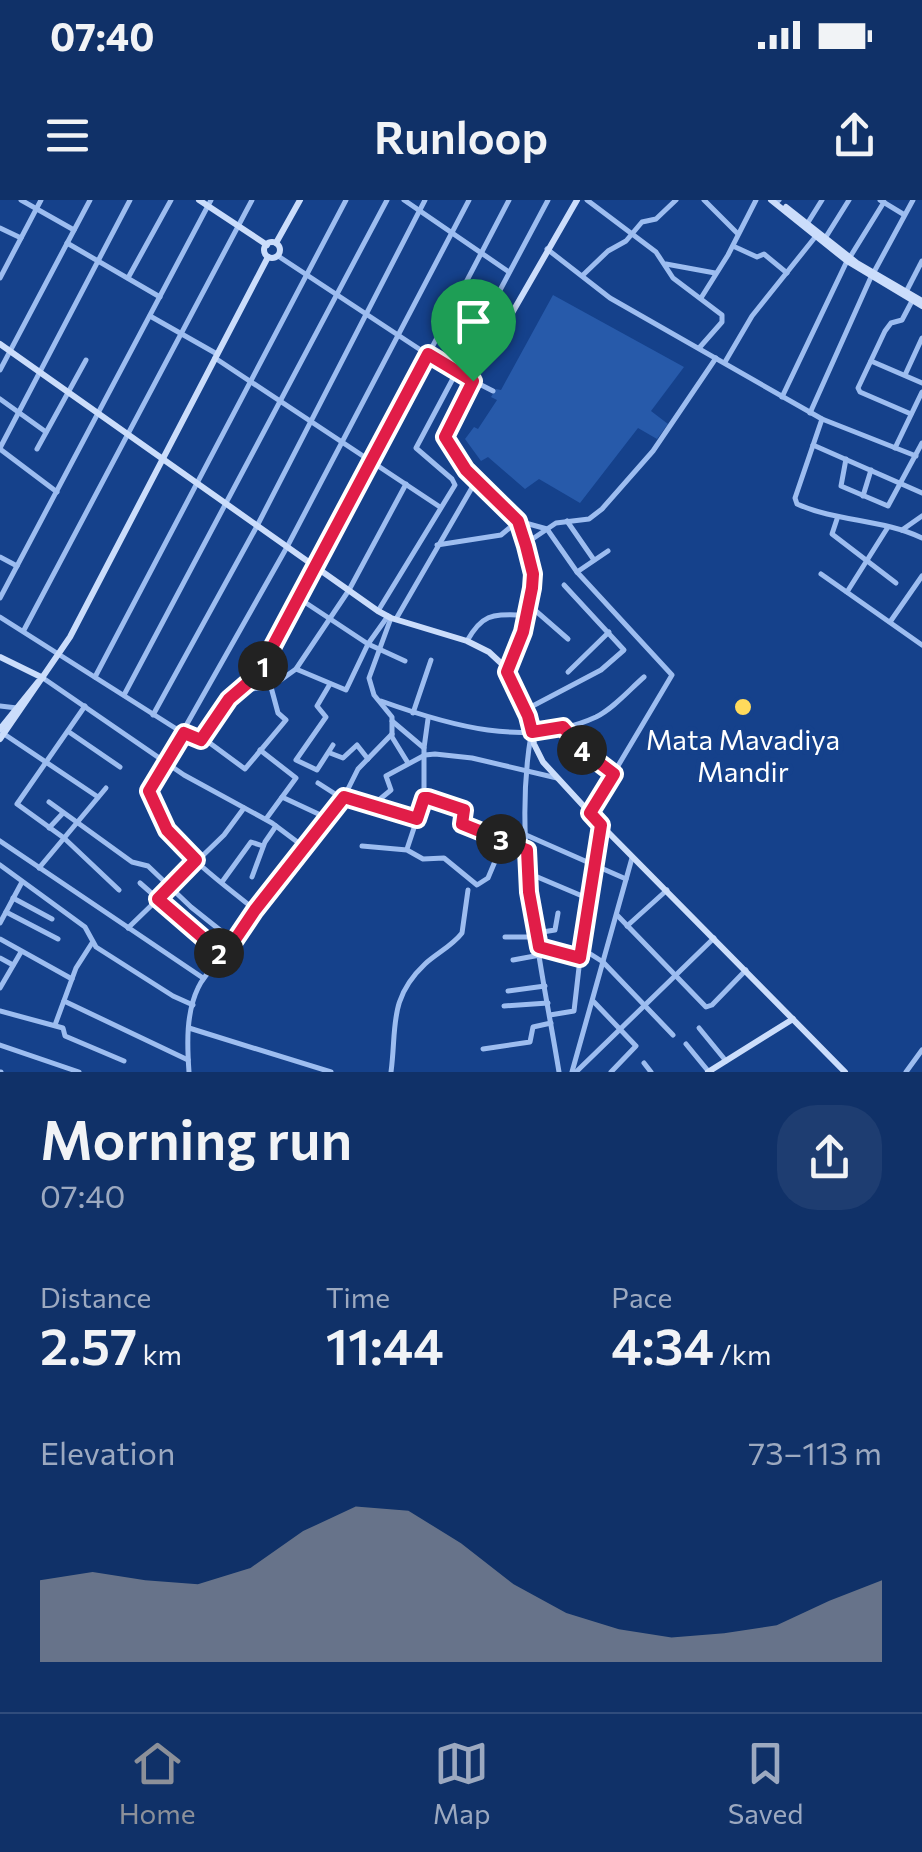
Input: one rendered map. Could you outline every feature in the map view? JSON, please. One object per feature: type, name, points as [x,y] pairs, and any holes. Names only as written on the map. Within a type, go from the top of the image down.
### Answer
[{"type":"street","points":[[22,200],[74,230]]},
{"type":"street","points":[[0,278],[41,200]]},
{"type":"street","points":[[0,370],[90,200]]},
{"type":"street","points":[[57,492],[0,448],[130,200]]},
{"type":"street","points":[[128,278],[170,200]]},
{"type":"street","points":[[199,200],[210,203],[266,245],[276,244]]},
{"type":"street","points":[[23,632],[252,200]]},
{"type":"street","points":[[276,244],[300,200]]},
{"type":"street","points":[[95,677],[346,200]]},
{"type":"street","points":[[124,696],[386,200]]},
{"type":"street","points":[[404,200],[510,273]]},
{"type":"street","points":[[154,714],[257,526],[425,200]]},
{"type":"street","points":[[255,910],[167,830],[149,796],[287,546],[469,200]]},
{"type":"street","points":[[0,617],[184,733],[203,738],[219,711],[258,674],[509,200]]},
{"type":"street","points":[[378,611],[454,482],[416,448],[548,200]]},
{"type":"street","points":[[507,672],[527,615],[533,574],[518,521],[476,479],[445,437],[576,200]]},
{"type":"street","points":[[587,200],[632,234],[666,264],[674,278],[724,318],[700,347]]},
{"type":"street","points":[[583,276],[642,222],[656,220],[676,200]]},
{"type":"street","points":[[704,200],[738,234]]},
{"type":"street","points":[[701,298],[756,200]]},
{"type":"street","points":[[776,200],[848,259],[912,302],[922,304]]},
{"type":"street","points":[[776,200],[824,240]]},
{"type":"street","points":[[807,224],[822,200]]},
{"type":"street","points":[[824,240],[849,200]]},
{"type":"street","points":[[810,413],[872,275],[913,200]]},
{"type":"street","points":[[782,397],[848,259],[882,201],[904,215]]},
{"type":"street","points":[[0,598],[210,203]]},
{"type":"street","points":[[0,228],[21,238]]},
{"type":"street","points":[[725,362],[752,316],[816,236]]},
{"type":"street","points":[[68,242],[160,297]]},
{"type":"street","points":[[276,244],[280,249],[278,256]]},
{"type":"street","points":[[266,245],[268,257]]},
{"type":"street","points":[[733,246],[757,258],[765,254],[786,273]]},
{"type":"street","points":[[547,250],[610,298],[810,413],[916,456]]},
{"type":"street","points":[[268,257],[278,256],[458,373],[493,391]]},
{"type":"street","points":[[98,797],[1,733],[60,653],[268,257]]},
{"type":"street","points":[[906,292],[922,261]]},
{"type":"street","points":[[666,264],[715,274]]},
{"type":"street","points":[[872,275],[922,304]]},
{"type":"street","points":[[911,414],[858,391],[886,328],[902,320],[912,302]]},
{"type":"street","points":[[150,316],[440,507]]},
{"type":"street","points":[[905,375],[922,338]]},
{"type":"street","points":[[0,344],[378,611],[489,652],[507,672],[543,762],[845,1072]]},
{"type":"street","points":[[525,544],[556,523],[594,516],[638,470],[716,357]]},
{"type":"street","points":[[37,450],[86,360]]},
{"type":"street","points":[[871,361],[922,383]]},
{"type":"street","points":[[895,448],[922,392]]},
{"type":"street","points":[[1,399],[46,432]]},
{"type":"street","points":[[822,419],[795,502],[837,519],[902,530],[922,538]]},
{"type":"street","points":[[846,460],[839,484],[888,506],[922,443]]},
{"type":"street","points":[[813,445],[922,493]]},
{"type":"street","points":[[864,496],[871,470]]},
{"type":"street","points":[[296,669],[348,689],[368,644],[391,618],[476,479]]},
{"type":"street","points":[[239,690],[271,687],[296,669],[349,590],[406,484]]},
{"type":"street","points":[[902,530],[922,516]]},
{"type":"street","points":[[837,519],[832,534],[896,584]]},
{"type":"street","points":[[518,521],[547,529],[578,572],[672,675],[590,813]]},
{"type":"street","points":[[437,545],[500,535],[518,521]]},
{"type":"street","points":[[568,522],[594,560]]},
{"type":"street","points":[[847,592],[888,528]]},
{"type":"street","points":[[578,572],[608,551]]},
{"type":"street","points":[[0,557],[17,566]]},
{"type":"street","points":[[822,574],[920,641]]},
{"type":"street","points":[[890,622],[922,576]]},
{"type":"street","points":[[525,710],[601,670],[624,648],[564,585]]},
{"type":"street","points":[[300,599],[368,644],[405,662]]},
{"type":"street","points":[[529,605],[568,639]]},
{"type":"street","points":[[467,641],[486,617],[527,615]]},
{"type":"street","points":[[391,618],[369,678],[374,695],[392,721],[424,751],[558,778]]},
{"type":"street","points":[[568,672],[609,632]]},
{"type":"street","points":[[0,657],[43,678],[184,775],[276,825],[304,847]]},
{"type":"street","points":[[413,713],[431,660]]},
{"type":"street","points":[[381,702],[465,728],[532,732],[563,727],[608,709],[644,677]]},
{"type":"street","points":[[330,684],[317,706],[326,716],[296,760],[318,770],[333,745]]},
{"type":"street","points":[[203,738],[244,769],[286,720],[278,713],[271,687]]},
{"type":"street","points":[[0,706],[18,709]]},
{"type":"street","points":[[86,706],[17,802],[64,838],[119,890]]},
{"type":"street","points":[[407,850],[424,798],[428,719]]},
{"type":"street","points":[[392,721],[392,734],[408,762]]},
{"type":"street","points":[[563,727],[585,752],[614,774]]},
{"type":"street","points":[[68,731],[120,767]]},
{"type":"street","points":[[532,732],[526,774],[528,873],[559,1072]]},
{"type":"street","points":[[188,1072],[188,1028],[204,978],[343,798],[368,758],[392,734]]},
{"type":"street","points":[[329,752],[342,758],[357,745],[368,758]]},
{"type":"street","points":[[260,750],[295,776],[266,820]]},
{"type":"street","points":[[374,804],[390,790],[386,776],[424,751]]},
{"type":"street","points":[[318,783],[343,798],[417,819]]},
{"type":"street","points":[[39,868],[106,788]]},
{"type":"street","points":[[282,797],[327,818]]},
{"type":"street","points":[[424,798],[464,810],[462,824],[527,850]]},
{"type":"street","points":[[49,802],[132,862],[148,866],[234,942]]},
{"type":"street","points":[[128,928],[227,830],[244,808]]},
{"type":"street","points":[[49,828],[63,812]]},
{"type":"street","points":[[252,877],[263,846],[276,825]]},
{"type":"street","points":[[484,1049],[530,1042],[533,1026],[574,1011],[601,825]]},
{"type":"street","points":[[526,835],[626,879]]},
{"type":"street","points":[[362,846],[407,850],[424,859],[449,860],[477,885],[488,878],[504,840]]},
{"type":"street","points":[[0,841],[204,978]]},
{"type":"street","points":[[222,882],[251,842],[263,846]]},
{"type":"street","points":[[574,1072],[633,856]]},
{"type":"street","points":[[0,865],[86,927],[92,942],[193,1005]]},
{"type":"street","points":[[528,873],[588,898]]},
{"type":"street","points":[[0,923],[22,881]]},
{"type":"street","points":[[140,883],[224,956]]},
{"type":"street","points":[[390,1072],[398,1001],[424,965],[462,934],[468,890]]},
{"type":"street","points":[[627,926],[667,890]]},
{"type":"street","points":[[13,898],[52,920]]},
{"type":"street","points":[[6,912],[58,939]]},
{"type":"street","points":[[504,937],[555,930],[558,913]]},
{"type":"street","points":[[616,915],[709,1008],[746,970]]},
{"type":"street","points":[[574,1072],[714,937]]},
{"type":"street","points":[[0,939],[72,979]]},
{"type":"street","points":[[55,1025],[72,979],[92,942]]},
{"type":"street","points":[[581,948],[603,962],[673,1035]]},
{"type":"street","points":[[0,988],[22,951]]},
{"type":"street","points":[[513,960],[540,951],[580,958]]},
{"type":"street","points":[[0,958],[14,965]]},
{"type":"street","points":[[508,991],[546,986]]},
{"type":"street","points":[[64,1001],[188,1060]]},
{"type":"street","points":[[592,1001],[634,1043],[635,1048],[611,1072]]},
{"type":"street","points":[[504,1006],[548,1003]]},
{"type":"street","points":[[0,1012],[65,1028],[66,1036],[124,1061]]},
{"type":"street","points":[[686,1044],[708,1072],[793,1019]]},
{"type":"street","points":[[188,1028],[331,1072]]},
{"type":"street","points":[[699,1028],[726,1061]]},
{"type":"street","points":[[0,1044],[79,1072]]},
{"type":"street","points":[[906,1072],[922,1050]]},
{"type":"street","points":[[644,1063],[651,1072]]},
{"type":"shaded area","points":[[553,295],[684,367],[651,411],[668,424],[657,439],[638,428],[580,503],[539,479],[525,489],[488,457],[481,461],[465,439],[474,427],[478,429],[497,400],[491,397],[496,389],[501,390]]},
{"type":"place","name":"Mata Mavadiya Mandir","points":[[743,707]]},
{"type":"route","points":[[428,354],[473,381],[445,437],[466,470],[518,521],[533,574],[523,632],[507,672],[532,732],[563,727],[585,752],[614,774],[590,813],[601,825],[580,958],[539,947],[529,892],[527,850],[476,832],[462,824],[464,810],[428,798],[424,798],[417,819],[344,797],[224,956],[158,899],[196,860],[167,830],[149,791],[184,733],[201,740],[229,699],[258,674],[428,354]]}]
